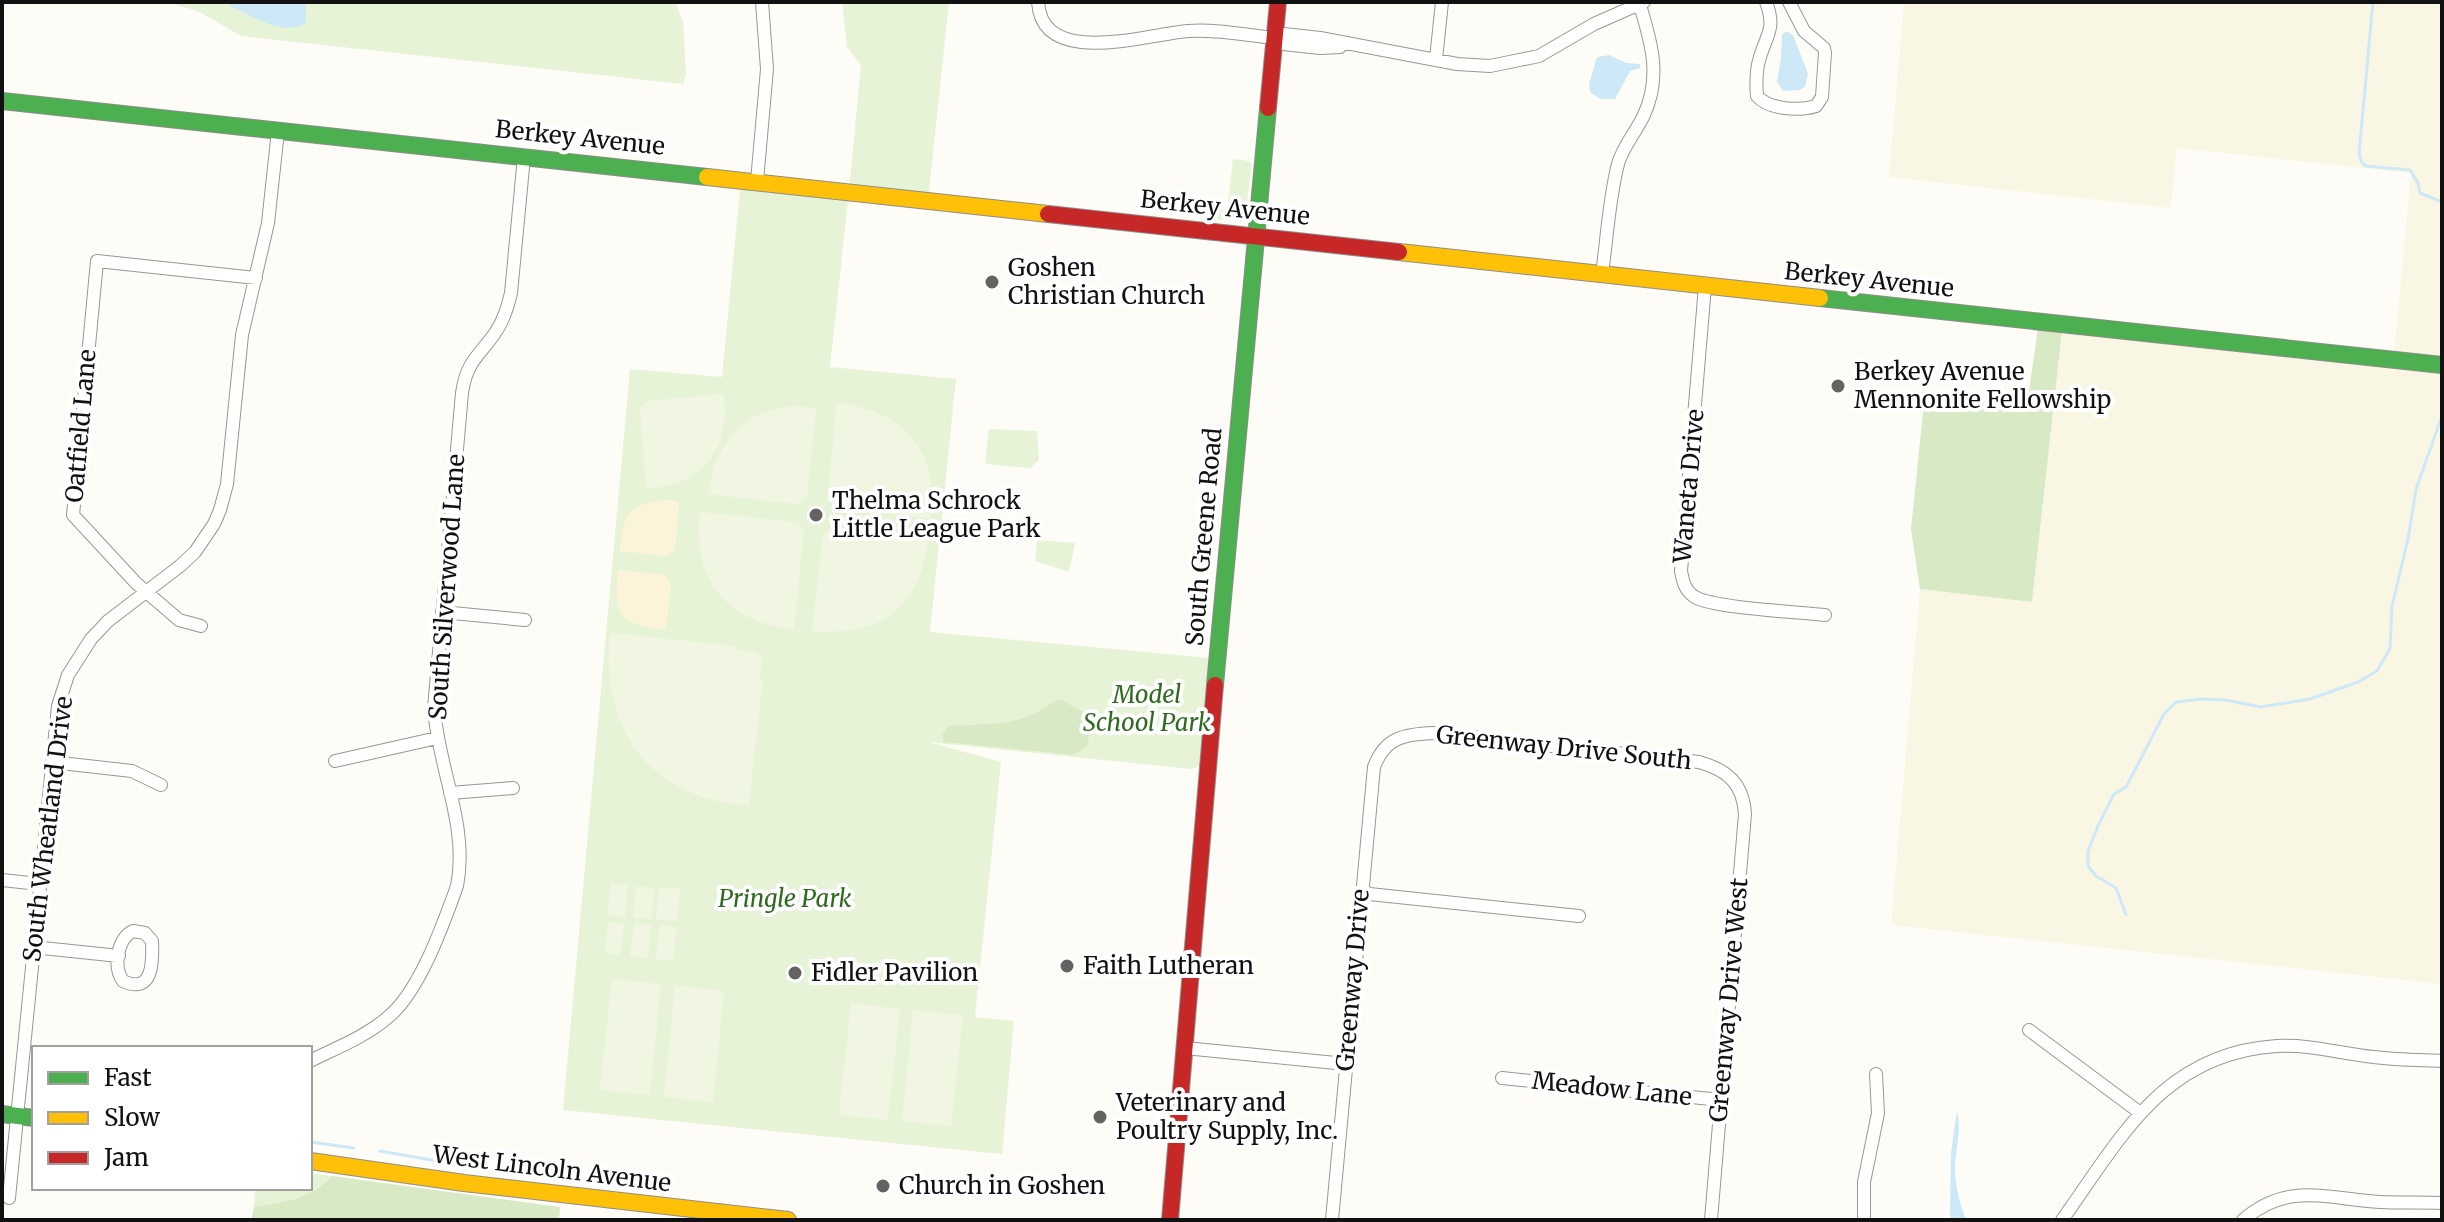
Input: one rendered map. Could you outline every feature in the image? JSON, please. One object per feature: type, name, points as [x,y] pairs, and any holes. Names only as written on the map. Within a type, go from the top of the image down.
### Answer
[{"type":"street","points":[[757,181],[767,69],[762,2]]},
{"type":"street","points":[[1038,2],[1045,27],[1070,40],[1121,43],[1201,31],[1274,38],[1320,38],[1473,66],[1520,62],[1548,52],[1597,22],[1641,2],[1652,45],[1652,91],[1642,119],[1619,162],[1602,274]]},
{"type":"street","name":"South Greene Road","points":[[1170,1220],[1278,2]]},
{"type":"street","points":[[1436,59],[1442,2]]},
{"type":"street","points":[[1766,2],[1771,14],[1771,28],[1760,58],[1757,96],[1772,105],[1805,109],[1816,106],[1822,97],[1825,53],[1824,48],[1804,31],[1789,2]]},
{"type":"street","name":"Berkey Avenue","points":[[2,101],[2442,365]]},
{"type":"street","name":"South Wheatland Drive","points":[[9,1198],[58,706],[68,675],[98,630],[195,552],[220,510],[227,484],[242,335],[268,223],[278,131]]},
{"type":"street","name":"South Silverwood Lane","points":[[312,1060],[384,1021],[404,1002],[416,985],[452,901],[460,869],[460,844],[437,738],[434,693],[464,382],[472,360],[495,334],[507,309],[524,157]]},
{"type":"street","name":"Oatfield Lane","points":[[201,626],[179,620],[146,592],[73,515],[97,261],[256,278]]},
{"type":"street","name":"Waneta Drive","points":[[1705,286],[1681,571],[1683,582],[1687,591],[1707,602],[1825,615]]},
{"type":"street","points":[[442,612],[525,620]]},
{"type":"street","name":"Greenway Drive South","points":[[1388,744],[1407,735],[1434,733],[1683,760],[1716,767],[1736,782]]},
{"type":"street","points":[[335,761],[437,738]]},
{"type":"street","name":"Greenway Drive","points":[[1332,1220],[1374,767],[1378,755],[1388,744]]},
{"type":"street","points":[[52,762],[132,771],[161,785]]},
{"type":"street","name":"Greenway Drive West","points":[[1711,1220],[1745,814],[1744,801],[1736,782]]},
{"type":"street","points":[[450,793],[513,788]]},
{"type":"street","points":[[2,880],[39,884]]},
{"type":"street","points":[[1360,893],[1579,916]]},
{"type":"street","points":[[33,947],[119,956]]},
{"type":"street","points":[[2029,1030],[2139,1112]]},
{"type":"street","points":[[2062,1220],[2139,1112],[2185,1074],[2226,1055],[2277,1046],[2315,1048],[2375,1058],[2442,1061]]},
{"type":"street","points":[[1185,1048],[1346,1064]]},
{"type":"street","points":[[1864,1220],[1864,1182],[1878,1113],[1876,1074]]},
{"type":"street","name":"Meadow Lane","points":[[1502,1078],[1721,1100]]},
{"type":"street","name":"West Lincoln Avenue","points":[[312,1161],[480,1185],[788,1220]]},
{"type":"street","points":[[2243,1220],[2263,1206],[2301,1195],[2318,1194],[2378,1202],[2442,1203]]},
{"type":"shaded area","points":[[1904,2],[2442,2],[2442,363],[2394,355],[2411,173],[2177,148],[2171,208],[1889,177]]},
{"type":"shaded area","points":[[2062,331],[2442,365],[2442,984],[1891,925],[1920,589],[2032,602]]},
{"type":"green space","points":[[166,2],[675,2],[683,21],[686,75],[683,84],[241,36],[198,11]]},
{"type":"green space","name":"Pringle Park","points":[[842,2],[949,2],[928,200],[849,191],[830,367],[956,379],[930,632],[1210,658],[1200,766],[1192,769],[928,742],[1001,762],[975,1017],[1014,1021],[1002,1154],[563,1110],[630,369],[722,377],[741,179],[849,190],[861,65],[847,47]]},
{"type":"green space","points":[[1233,159],[1252,164],[1246,211],[1242,218],[1232,221],[1167,214],[1169,204],[1227,210]]},
{"type":"green space","points":[[2038,329],[2062,331],[2032,602],[1920,589],[1911,529],[1924,403],[2001,410],[2029,390]]},
{"type":"green space","points":[[724,394],[723,432],[709,461],[683,480],[646,489],[640,409],[647,401]]},
{"type":"green space","points":[[837,402],[881,415],[912,438],[929,472],[932,494],[930,518],[835,508],[827,500]]},
{"type":"green space","points":[[799,406],[816,409],[807,497],[798,504],[708,494],[718,458],[736,431],[763,413]]},
{"type":"green space","points":[[989,429],[1037,431],[1039,460],[1030,468],[985,464]]},
{"type":"green space","points":[[700,512],[797,522],[804,531],[794,630],[750,617],[718,594],[702,559]]},
{"type":"green space","points":[[831,527],[929,538],[916,583],[906,600],[893,613],[859,628],[812,631],[823,534]]},
{"type":"green space","points":[[1037,540],[1075,543],[1069,572],[1035,561]]},
{"type":"green space","points":[[610,633],[736,646],[736,650],[757,652],[762,658],[760,678],[763,679],[749,805],[717,801],[680,787],[658,773],[640,755],[626,735],[617,712],[611,687]]},
{"type":"green space","points":[[1056,700],[1088,714],[1098,725],[1095,734],[1089,736],[1087,746],[1075,755],[944,742],[942,736],[951,726],[1019,719]]},
{"type":"green space","points":[[611,884],[628,885],[625,917],[608,915]]},
{"type":"green space","points":[[636,886],[654,888],[651,919],[633,917]]},
{"type":"green space","points":[[659,887],[680,889],[677,921],[656,919]]},
{"type":"green space","points":[[608,922],[624,924],[620,955],[605,953]]},
{"type":"green space","points":[[634,923],[651,925],[648,958],[630,956]]},
{"type":"green space","points":[[660,925],[677,927],[673,960],[656,959]]},
{"type":"green space","points":[[612,979],[661,984],[650,1095],[600,1090]]},
{"type":"green space","points":[[675,986],[724,991],[713,1102],[664,1097]]},
{"type":"green space","points":[[851,1003],[900,1009],[888,1120],[839,1115]]},
{"type":"green space","points":[[913,1010],[963,1015],[951,1126],[902,1121]]},
{"type":"green space","points":[[312,1173],[332,1176],[305,1195],[254,1207],[255,1190],[312,1190]]},
{"type":"green space","points":[[332,1176],[560,1207],[559,1220],[251,1220],[254,1207],[305,1195]]},
{"type":"sand","points":[[679,502],[675,550],[667,556],[620,551],[623,527],[631,512],[646,503]]},
{"type":"sand","points":[[618,570],[665,575],[671,583],[666,630],[638,625],[623,615],[617,598]]},
{"type":"water","points":[[229,2],[304,2],[306,23],[288,28],[278,26],[230,6]]},
{"type":"water","points":[[1786,31],[1793,35],[1808,74],[1805,87],[1799,90],[1783,91],[1777,82],[1782,35]]},
{"type":"water","points":[[1609,55],[1626,63],[1640,64],[1640,68],[1630,71],[1615,99],[1600,99],[1590,92],[1589,84],[1598,57]]},
{"type":"water","points":[[1957,1111],[1959,1126],[1955,1176],[1966,1220],[1951,1220],[1950,1213],[1951,1153]]},
{"type":"waterway","points":[[2373,2],[2359,153],[2362,163],[2410,170],[2420,193],[2442,202]]},
{"type":"waterway","points":[[2126,915],[2116,888],[2096,876],[2088,866],[2088,851],[2114,794],[2126,787],[2164,714],[2176,702],[2225,700],[2261,707],[2310,699],[2358,682],[2377,671],[2390,649],[2392,606],[2416,489],[2442,416]]},
{"type":"waterway","points":[[312,1142],[354,1148]]},
{"type":"waterway","points":[[380,1151],[449,1163]]},
{"type":"waterway","points":[[479,1168],[526,1175]]},
{"type":"traffic: fast","points":[[2,101],[707,177]]},
{"type":"traffic: fast","points":[[1215,685],[1268,108]]},
{"type":"traffic: fast","points":[[1820,298],[2442,365]]},
{"type":"traffic: fast","points":[[2,1114],[32,1118]]},
{"type":"traffic: slow","points":[[707,177],[1048,214]]},
{"type":"traffic: slow","points":[[1399,252],[1820,298]]},
{"type":"traffic: slow","points":[[312,1161],[464,1183],[788,1220]]},
{"type":"traffic: jam","points":[[1268,108],[1278,2]]},
{"type":"traffic: jam","points":[[1048,214],[1399,252]]},
{"type":"traffic: jam","points":[[1170,1220],[1215,685]]},
{"type":"place","name":"Goshen Christian Church","points":[[992,282]]},
{"type":"place","name":"Berkey Avenue Mennonite Fellowship","points":[[1838,386]]},
{"type":"place","name":"Thelma Schrock Little League Park","points":[[816,515]]},
{"type":"place","name":"Faith Lutheran","points":[[1067,966]]},
{"type":"place","name":"Fidler Pavilion","points":[[795,973]]},
{"type":"place","name":"Veterinary and Poultry Supply, Inc.","points":[[1100,1117]]},
{"type":"place","name":"Church in Goshen","points":[[883,1186]]},
{"type":"park label","name":"Model School Park","points":[[1147,709]]}]
